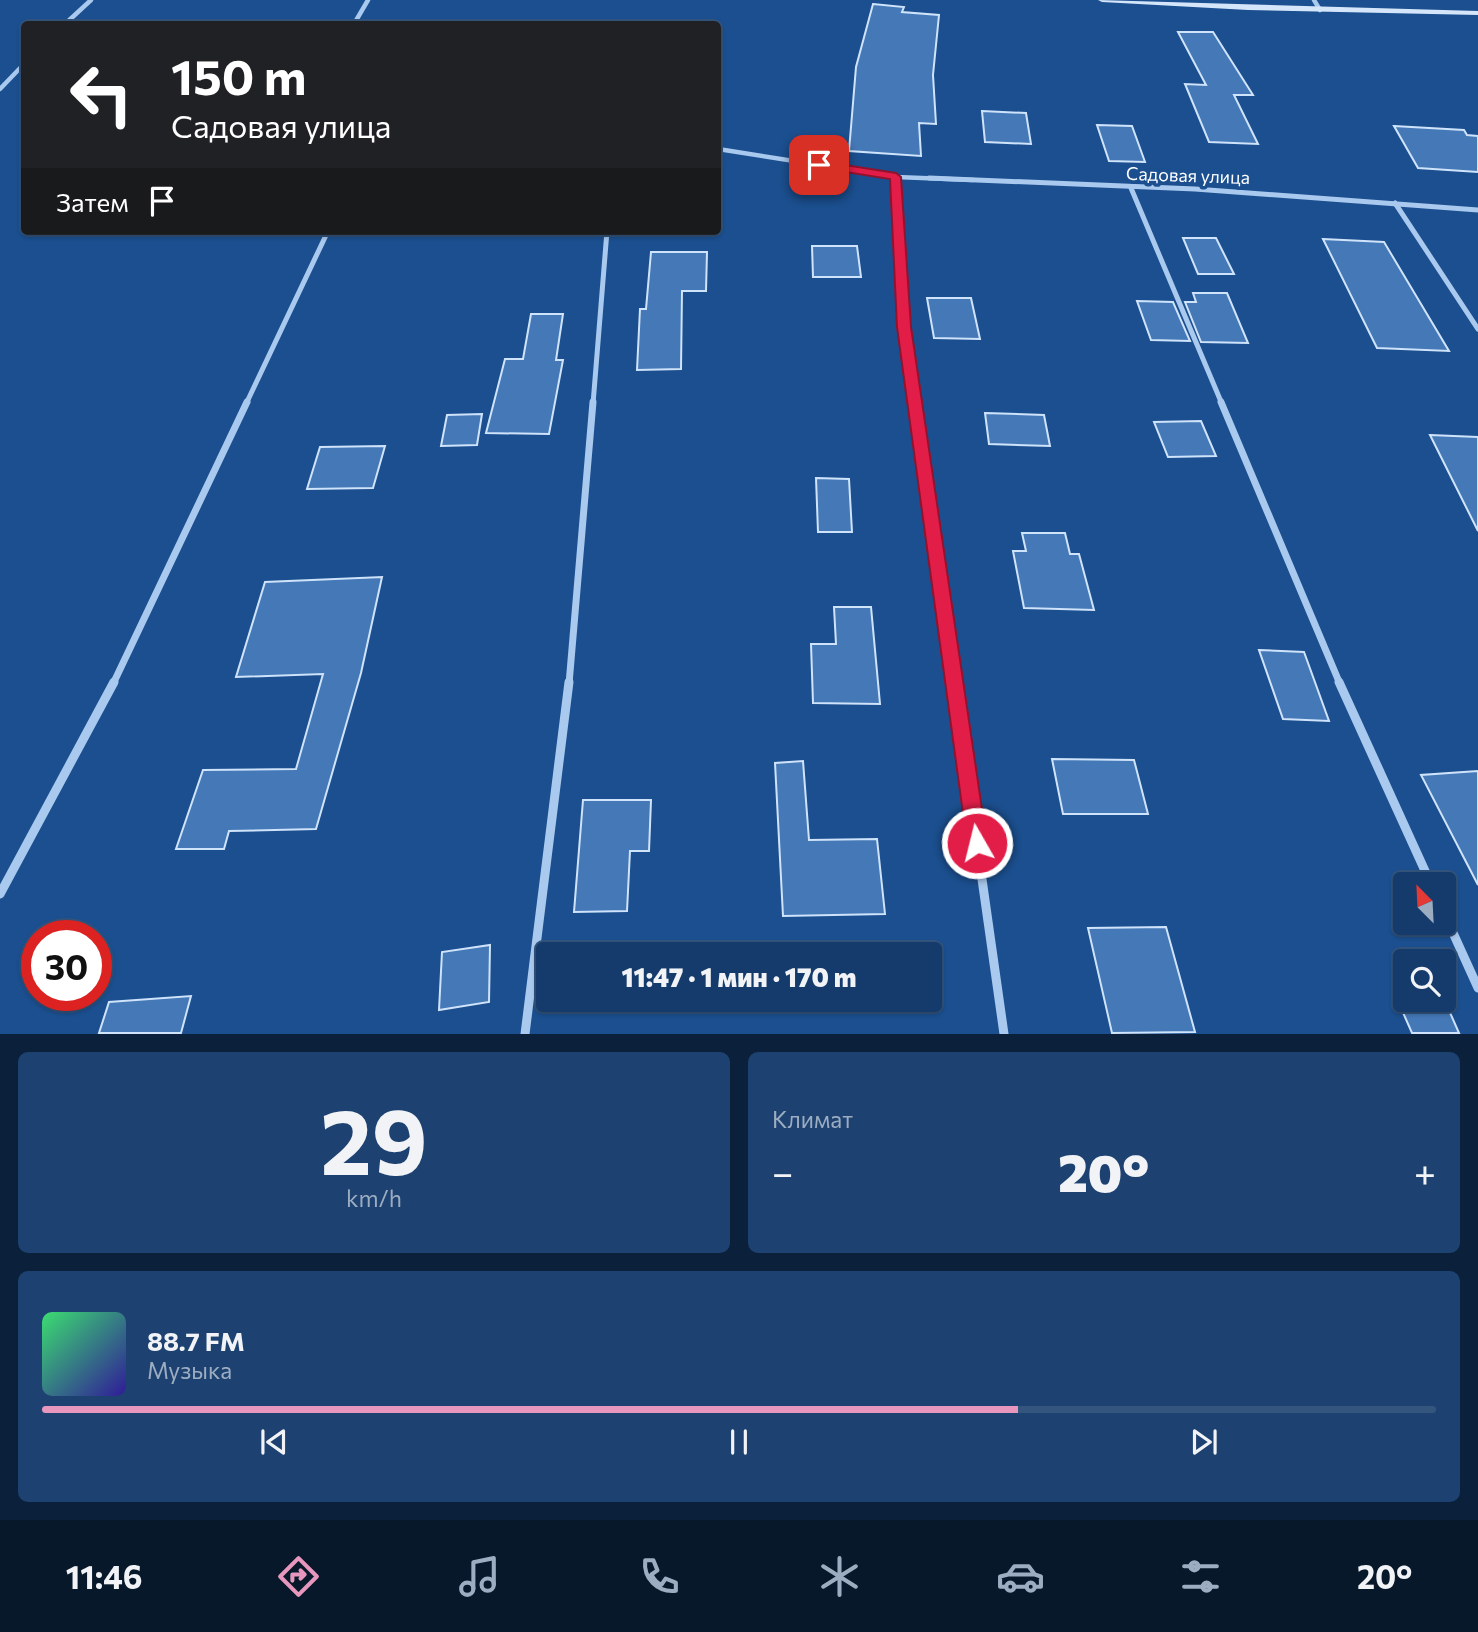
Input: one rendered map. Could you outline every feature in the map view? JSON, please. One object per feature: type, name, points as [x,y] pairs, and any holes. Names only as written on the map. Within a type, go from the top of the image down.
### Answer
[{"type":"main road","points":[[1102,0],[1321,10],[1478,13]]},
{"type":"street","points":[[68,21],[91,0]]},
{"type":"street","points":[[356,21],[368,0]]},
{"type":"street","points":[[1314,0],[1321,10]]},
{"type":"street","points":[[0,89],[21,67]]},
{"type":"street","name":"Садовая улица","points":[[721,149],[896,177],[1195,189],[1478,210]]},
{"type":"street","points":[[896,177],[904,327],[1004,1034]]},
{"type":"street","points":[[1132,188],[1335,673],[1426,872]]},
{"type":"street","points":[[1395,203],[1478,329]]},
{"type":"street","points":[[0,893],[109,693],[326,235]]},
{"type":"street","points":[[525,1034],[571,670],[607,235]]},
{"type":"street","points":[[1454,935],[1478,988]]},
{"type":"building","points":[[873,4],[904,7],[902,12],[939,15],[933,75],[936,124],[919,123],[921,156],[849,151],[856,67]]},
{"type":"building","points":[[1178,32],[1213,32],[1253,95],[1234,95],[1258,144],[1209,142],[1185,84],[1206,85]]},
{"type":"building","points":[[982,111],[1026,113],[1031,144],[985,142]]},
{"type":"building","points":[[1097,125],[1132,126],[1145,162],[1109,161]]},
{"type":"building","points":[[1394,126],[1464,130],[1467,135],[1478,136],[1478,172],[1418,168]]},
{"type":"building","points":[[1183,238],[1216,238],[1234,274],[1198,274]]},
{"type":"building","points":[[1323,239],[1384,242],[1449,351],[1377,348]]},
{"type":"building","points":[[812,246],[857,246],[861,277],[813,277]]},
{"type":"building","points":[[651,252],[707,252],[706,291],[682,291],[681,369],[637,370],[640,309],[646,309]]},
{"type":"building","points":[[1193,293],[1227,293],[1248,343],[1201,342],[1185,302],[1196,302]]},
{"type":"building","points":[[927,298],[971,298],[980,339],[934,338]]},
{"type":"building","points":[[1137,301],[1173,302],[1190,341],[1151,340]]},
{"type":"building","points":[[531,314],[563,314],[556,360],[563,360],[549,434],[486,433],[505,359],[523,359]]},
{"type":"building","points":[[985,413],[1044,415],[1050,446],[989,444]]},
{"type":"building","points":[[482,414],[477,445],[441,446],[447,415]]},
{"type":"building","points":[[1201,421],[1216,456],[1168,457],[1154,422]]},
{"type":"building","points":[[1430,435],[1478,437],[1478,531]]},
{"type":"building","points":[[385,446],[373,488],[307,489],[320,447]]},
{"type":"building","points":[[816,478],[849,479],[852,532],[818,532]]},
{"type":"building","points":[[1022,533],[1065,533],[1070,554],[1079,554],[1094,610],[1024,608],[1013,551],[1026,551]]},
{"type":"building","points":[[382,577],[361,673],[316,829],[229,831],[224,849],[176,849],[203,770],[296,769],[323,674],[236,677],[265,582]]},
{"type":"building","points":[[834,607],[871,607],[880,704],[813,703],[811,644],[836,644]]},
{"type":"building","points":[[1259,650],[1304,652],[1329,721],[1283,719]]},
{"type":"building","points":[[1052,759],[1134,760],[1148,814],[1063,814]]},
{"type":"building","points":[[803,761],[809,840],[877,839],[885,914],[783,916],[775,763]]},
{"type":"building","points":[[1478,771],[1478,885],[1421,775]]},
{"type":"building","points":[[583,800],[651,800],[649,851],[630,851],[627,911],[574,912]]},
{"type":"building","points":[[1166,927],[1195,1032],[1112,1033],[1088,928]]},
{"type":"building","points":[[490,945],[489,1002],[439,1010],[442,952]]},
{"type":"building","points":[[191,996],[181,1033],[99,1033],[106,1011],[112,1011],[112,1002]]},
{"type":"building","points":[[1403,1012],[1450,1012],[1459,1033],[1412,1033]]},
{"type":"route","points":[[819,165],[896,177],[904,327],[977,843]]}]
